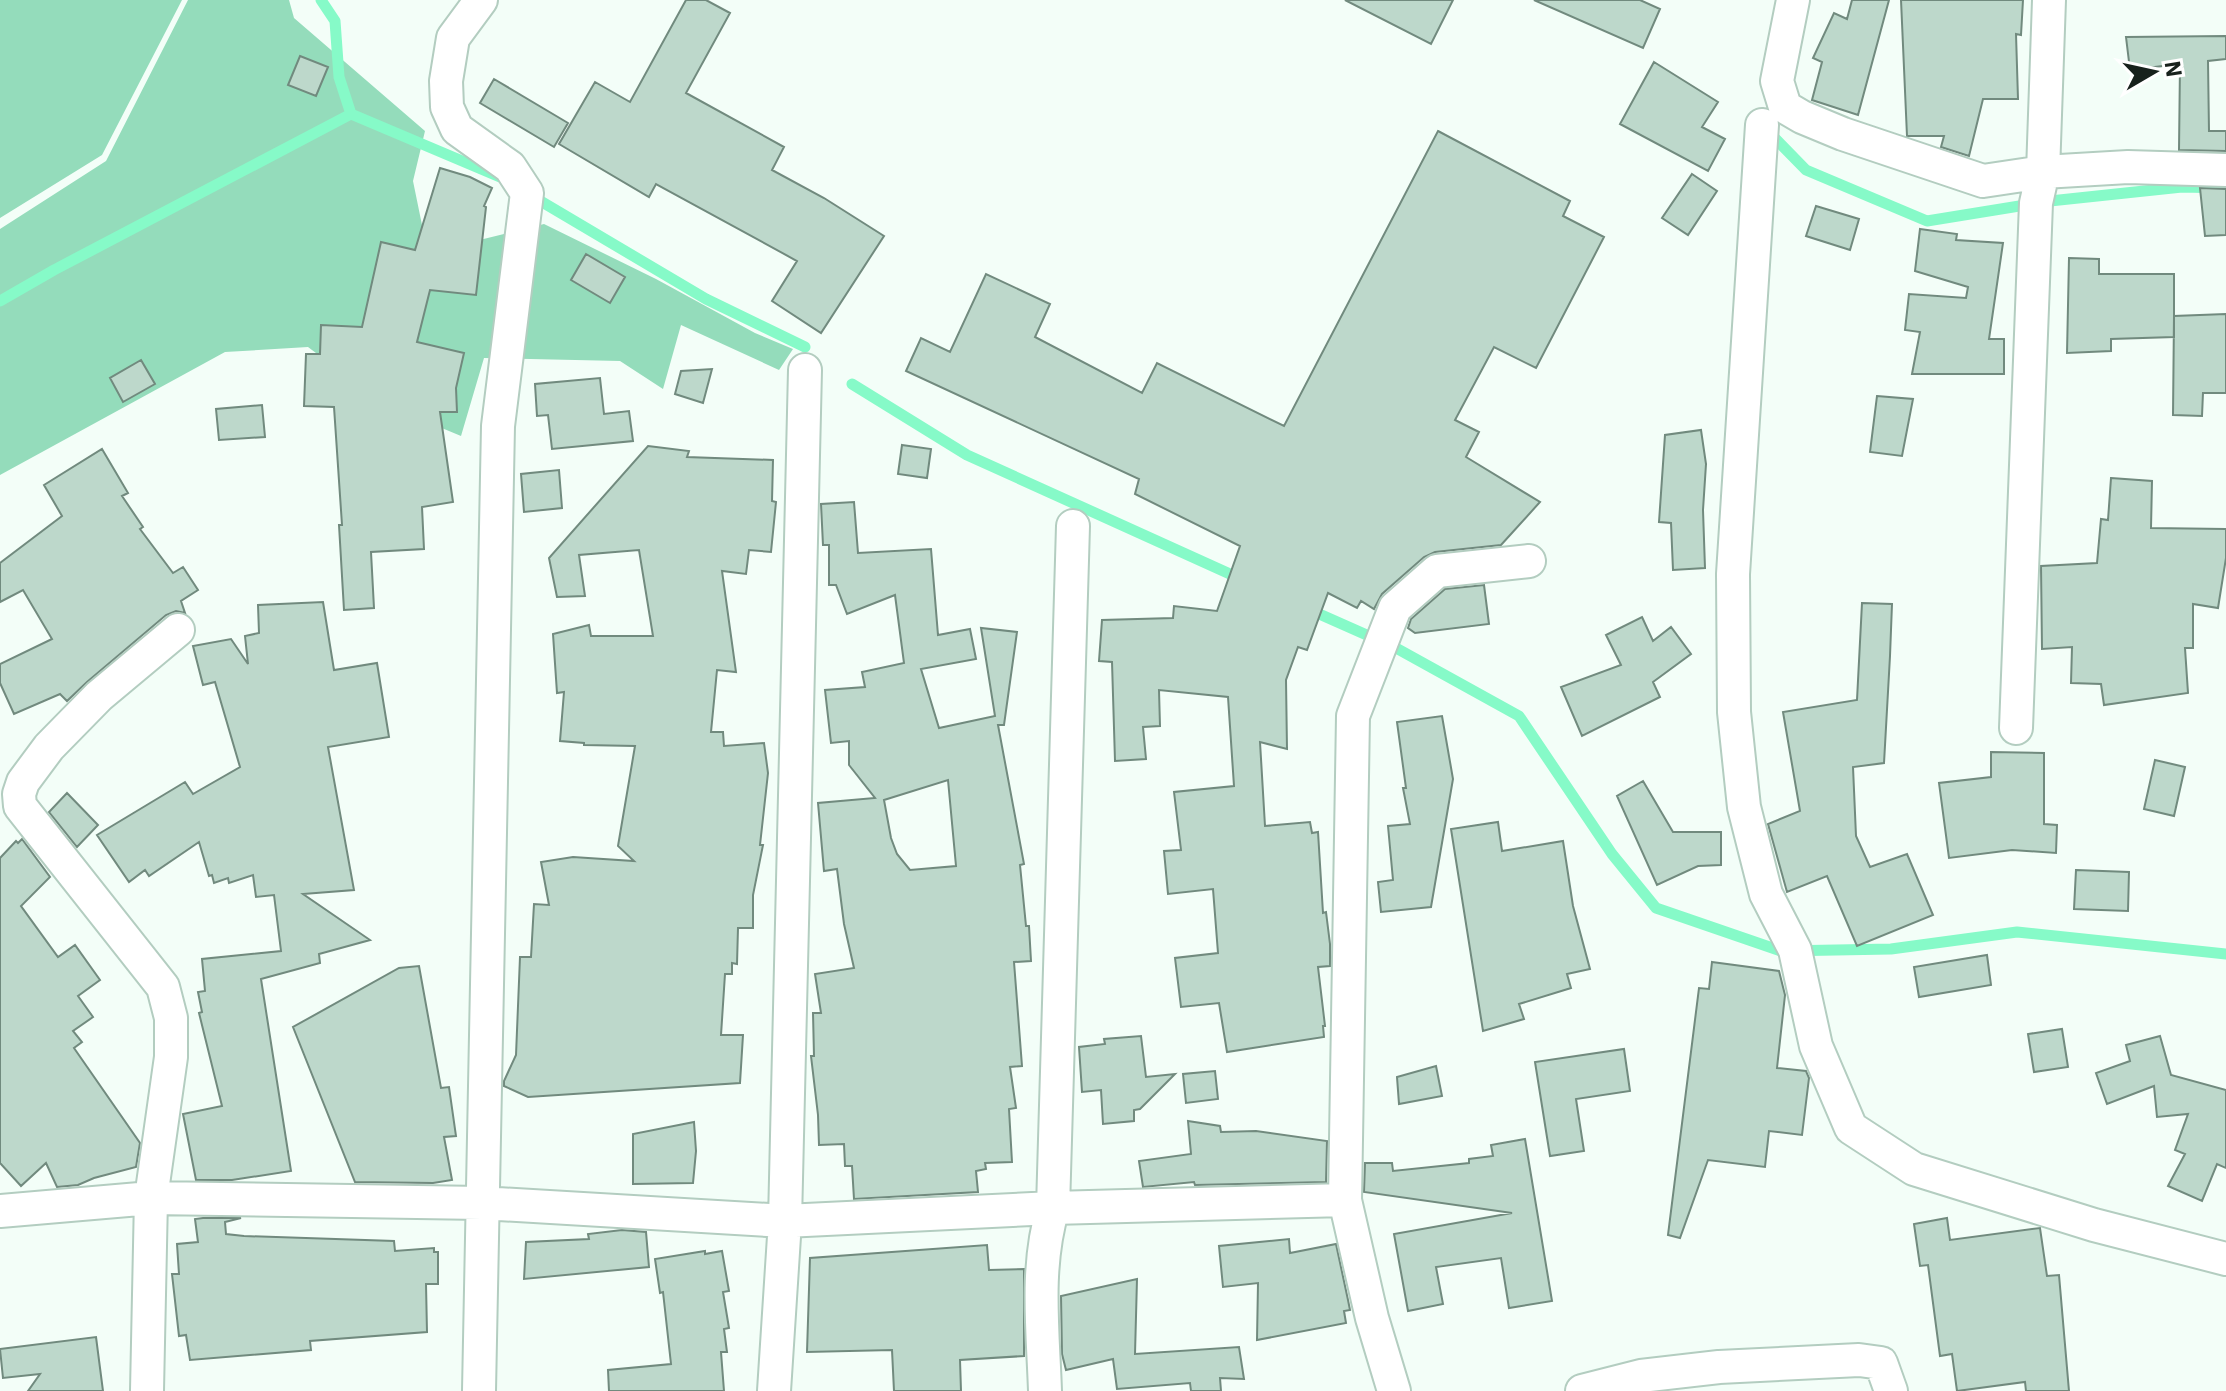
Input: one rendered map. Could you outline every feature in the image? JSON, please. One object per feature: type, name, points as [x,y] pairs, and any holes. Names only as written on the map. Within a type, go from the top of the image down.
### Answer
[{"type":"street","points":[[479,1391],[498,426],[527,193],[510,167],[457,129],[447,107],[446,81],[453,38],[481,0]]},
{"type":"street","points":[[1793,0],[1777,81],[1785,107],[1843,134],[1983,181],[2043,172],[2128,167],[2226,170]]},
{"type":"street","points":[[2016,728],[2036,203],[2043,172],[2049,0]]},
{"type":"street","points":[[1762,125],[1733,574],[1734,712],[1744,807],[1758,865],[1766,894],[1795,950],[1816,1046],[1851,1128],[1914,1169],[2094,1225],[2226,1259]]},
{"type":"street","points":[[774,1391],[785,1221],[805,370]]},
{"type":"street","points":[[1045,1391],[1042,1281],[1044,1237],[1053,1208],[1073,526]]},
{"type":"street","points":[[1394,1391],[1372,1318],[1345,1200],[1353,716],[1395,608],[1437,571],[1529,561]]},
{"type":"street","points":[[147,1391],[151,1198],[171,1057],[171,1018],[163,987],[20,806],[19,794],[23,782],[49,747],[99,696],[178,630]]},
{"type":"street","points":[[0,1211],[151,1198],[482,1203],[785,1221],[1053,1208],[1345,1200]]},
{"type":"street","points":[[1582,1391],[1641,1376],[1719,1367],[1859,1360],[1881,1363],[1891,1391]]},
{"type":"green space","points":[[0,0],[182,0],[102,155],[0,218]]},
{"type":"green space","points":[[188,0],[289,0],[294,18],[425,131],[413,181],[422,225],[443,249],[544,224],[656,279],[755,333],[793,349],[779,370],[681,325],[663,389],[620,361],[484,358],[461,436],[384,404],[308,347],[225,352],[0,475],[0,229],[106,161]]},
{"type":"building","points":[[686,0],[706,0],[730,13],[686,93],[784,147],[772,170],[884,236],[821,333],[772,301],[797,261],[656,184],[649,197],[559,144],[595,82],[630,102]]},
{"type":"building","points":[[1345,0],[1453,0],[1431,44]]},
{"type":"building","points":[[1534,0],[1640,0],[1660,9],[1643,48]]},
{"type":"building","points":[[1852,0],[1889,0],[1858,115],[1812,100],[1822,62],[1813,58],[1834,13],[1847,19]]},
{"type":"building","points":[[1901,0],[2023,0],[2021,35],[2016,34],[2018,99],[1983,99],[1969,156],[1941,147],[1944,136],[1907,136]]},
{"type":"building","points":[[2226,36],[2226,59],[2208,61],[2209,131],[2226,131],[2226,151],[2179,150],[2180,64],[2130,70],[2126,37]]},
{"type":"building","points":[[300,56],[328,67],[316,96],[288,85]]},
{"type":"building","points":[[1654,62],[1718,102],[1702,127],[1725,139],[1708,171],[1620,124]]},
{"type":"building","points":[[494,79],[568,123],[554,147],[480,103]]},
{"type":"building","points":[[1438,131],[1570,201],[1563,216],[1604,237],[1536,368],[1494,347],[1455,420],[1479,432],[1466,457],[1540,502],[1501,545],[1435,552],[1424,557],[1382,594],[1374,609],[1361,601],[1357,608],[1328,593],[1307,650],[1298,647],[1286,680],[1287,749],[1260,742],[1265,826],[1310,822],[1312,833],[1318,832],[1323,913],[1326,912],[1330,944],[1330,966],[1318,967],[1324,1037],[1227,1052],[1219,1003],[1181,1007],[1175,958],[1218,953],[1213,889],[1168,894],[1164,851],[1181,850],[1174,792],[1234,786],[1228,697],[1159,690],[1160,726],[1143,727],[1146,759],[1115,761],[1112,662],[1099,661],[1102,620],[1173,618],[1174,606],[1217,611],[1240,546],[1135,494],[1139,479],[906,371],[921,338],[950,352],[986,274],[1050,304],[1035,337],[1142,393],[1157,363],[1284,426]]},
{"type":"building","points":[[440,168],[492,188],[484,206],[476,295],[430,290],[417,342],[464,353],[456,388],[457,412],[440,412],[453,502],[422,507],[424,549],[371,552],[374,608],[344,610],[334,407],[304,406],[306,354],[320,354],[321,325],[362,327],[381,242],[415,250]]},
{"type":"building","points":[[1692,174],[1717,191],[1688,235],[1662,218]]},
{"type":"building","points":[[2200,188],[2226,189],[2226,235],[2205,236]]},
{"type":"building","points":[[1816,206],[1859,219],[1850,250],[1806,236]]},
{"type":"building","points":[[1920,229],[1957,234],[1956,240],[2003,243],[1989,339],[2004,339],[2004,374],[1912,374],[1920,332],[1905,330],[1909,294],[1966,298],[1968,287],[1915,271]]},
{"type":"building","points":[[586,254],[625,277],[610,303],[571,280]]},
{"type":"building","points":[[2069,258],[2099,259],[2099,274],[2174,274],[2174,337],[2111,339],[2111,351],[2067,353]]},
{"type":"building","points":[[2226,314],[2226,393],[2203,393],[2202,416],[2173,415],[2174,316]]},
{"type":"building","points":[[141,360],[155,384],[123,402],[110,378]]},
{"type":"building","points":[[712,369],[703,403],[675,394],[681,371]]},
{"type":"building","points":[[600,378],[604,414],[629,411],[633,441],[552,449],[548,415],[537,416],[535,384]]},
{"type":"building","points":[[1877,396],[1913,399],[1902,456],[1870,452]]},
{"type":"building","points":[[262,405],[265,437],[219,440],[216,409]]},
{"type":"building","points":[[1701,430],[1706,464],[1703,510],[1705,568],[1673,570],[1671,523],[1659,522],[1665,435]]},
{"type":"building","points":[[902,445],[931,449],[927,478],[898,474]]},
{"type":"building","points":[[648,446],[689,451],[687,457],[773,460],[772,501],[776,502],[771,552],[749,550],[746,574],[722,571],[736,672],[717,670],[711,732],[723,732],[724,746],[764,743],[768,773],[760,845],[763,845],[753,895],[753,928],[738,928],[737,964],[732,963],[732,974],[725,974],[721,1035],[743,1035],[740,1083],[528,1097],[504,1086],[504,1081],[516,1055],[520,957],[531,957],[534,904],[549,905],[541,862],[573,857],[634,861],[618,846],[635,746],[560,741],[564,692],[557,693],[553,634],[589,625],[591,636],[653,636],[639,550],[579,555],[585,596],[557,597],[549,558]]},
{"type":"building","points":[[102,449],[128,493],[122,496],[143,527],[140,529],[173,573],[183,567],[198,590],[181,601],[185,613],[176,611],[166,615],[67,701],[60,694],[14,714],[0,683],[0,664],[52,639],[23,590],[0,602],[0,563],[62,516],[44,485]]},
{"type":"building","points":[[559,470],[562,508],[524,512],[521,474]]},
{"type":"building","points":[[2111,478],[2152,481],[2151,528],[2226,529],[2226,558],[2218,608],[2193,604],[2193,648],[2185,648],[2188,693],[2104,705],[2101,684],[2071,683],[2072,647],[2042,649],[2041,566],[2097,563],[2101,519],[2108,520]]},
{"type":"building","points":[[854,502],[858,553],[931,549],[938,635],[970,629],[976,659],[921,669],[939,728],[995,716],[981,628],[1017,632],[1004,725],[998,725],[1024,864],[1020,865],[1031,961],[1014,962],[1022,1066],[1010,1067],[1016,1108],[1009,1109],[1012,1162],[985,1163],[986,1169],[976,1171],[978,1192],[854,1199],[852,1166],[845,1166],[844,1144],[819,1145],[811,1056],[814,1056],[813,1013],[821,1013],[815,974],[854,968],[844,924],[837,869],[824,871],[818,803],[875,798],[849,765],[849,741],[831,743],[825,690],[865,687],[862,672],[904,663],[895,595],[847,614],[836,585],[829,585],[829,545],[823,545],[821,504]],"holes":[[[948,780],[956,866],[910,870],[897,854],[891,838],[884,800]]]},
{"type":"building","points":[[1484,585],[1489,624],[1415,633],[1408,628],[1411,619],[1445,589]]},
{"type":"building","points":[[323,602],[334,670],[377,663],[389,737],[328,747],[354,890],[303,894],[370,940],[319,954],[320,963],[261,979],[291,1171],[232,1180],[196,1180],[183,1114],[222,1106],[199,1013],[202,1012],[198,992],[205,991],[202,959],[281,951],[274,895],[256,897],[253,875],[229,883],[228,878],[214,883],[199,842],[149,876],[145,870],[129,882],[97,835],[185,782],[193,794],[240,767],[215,682],[203,685],[193,646],[231,639],[248,664],[245,636],[259,633],[258,605]]},
{"type":"building","points":[[1862,603],[1892,604],[1884,763],[1853,767],[1856,836],[1870,867],[1907,854],[1933,915],[1857,946],[1827,876],[1787,892],[1768,824],[1800,811],[1783,712],[1857,700]]},
{"type":"building","points":[[1642,617],[1653,641],[1671,627],[1691,654],[1653,682],[1660,697],[1582,736],[1561,687],[1621,665],[1606,635]]},
{"type":"building","points":[[1442,716],[1453,779],[1431,907],[1381,912],[1378,882],[1393,880],[1388,826],[1410,824],[1397,722]]},
{"type":"building","points":[[1991,752],[2044,753],[2044,824],[2057,825],[2056,853],[2012,850],[1949,858],[1939,783],[1991,777]]},
{"type":"building","points":[[2155,760],[2185,767],[2174,816],[2144,809]]},
{"type":"building","points":[[1643,781],[1673,832],[1721,832],[1721,865],[1698,866],[1657,885],[1617,796]]},
{"type":"building","points":[[67,793],[98,825],[77,847],[49,812]]},
{"type":"building","points":[[1498,822],[1502,851],[1563,841],[1573,906],[1590,969],[1567,974],[1571,988],[1519,1004],[1524,1019],[1483,1031],[1451,829]]},
{"type":"building","points":[[22,839],[50,877],[21,906],[58,957],[75,945],[100,980],[78,996],[93,1017],[73,1031],[82,1042],[74,1048],[140,1143],[136,1167],[78,1185],[57,1187],[46,1163],[21,1186],[0,1163],[0,858],[16,841],[18,843]]},
{"type":"building","points":[[2076,870],[2129,872],[2128,911],[2074,909]]},
{"type":"building","points":[[1987,955],[1991,985],[1919,997],[1914,967]]},
{"type":"building","points":[[1712,962],[1779,971],[1785,995],[1777,1068],[1806,1071],[1809,1078],[1802,1135],[1769,1131],[1765,1167],[1708,1160],[1680,1238],[1668,1235],[1699,988],[1709,989]]},
{"type":"building","points":[[419,966],[441,1088],[449,1087],[456,1136],[444,1137],[452,1180],[433,1183],[355,1182],[293,1027],[399,968]]},
{"type":"building","points":[[2062,1029],[2068,1067],[2034,1072],[2028,1034]]},
{"type":"building","points":[[1141,1036],[1146,1077],[1175,1074],[1140,1109],[1134,1110],[1134,1121],[1103,1124],[1101,1090],[1082,1092],[1079,1047],[1105,1044],[1104,1039]]},
{"type":"building","points":[[2160,1036],[2171,1075],[2226,1090],[2226,1168],[2217,1164],[2202,1201],[2168,1186],[2185,1154],[2175,1150],[2188,1114],[2157,1117],[2154,1086],[2107,1104],[2096,1073],[2130,1061],[2126,1045]]},
{"type":"building","points":[[1624,1049],[1630,1091],[1576,1099],[1584,1151],[1550,1156],[1535,1062]]},
{"type":"building","points":[[1436,1066],[1442,1096],[1399,1104],[1397,1077]]},
{"type":"building","points":[[1215,1071],[1218,1099],[1186,1103],[1183,1074]]},
{"type":"building","points":[[1188,1121],[1220,1126],[1221,1132],[1256,1131],[1327,1141],[1326,1182],[1195,1185],[1194,1182],[1143,1187],[1139,1161],[1191,1154]]},
{"type":"building","points":[[694,1122],[696,1151],[693,1183],[633,1184],[633,1134]]},
{"type":"building","points":[[1525,1139],[1552,1301],[1509,1308],[1501,1258],[1436,1267],[1443,1304],[1408,1311],[1394,1234],[1512,1213],[1364,1192],[1365,1163],[1392,1163],[1393,1171],[1469,1163],[1469,1159],[1493,1156],[1491,1145]]},
{"type":"building","points":[[241,1218],[225,1222],[226,1234],[394,1241],[395,1251],[434,1248],[434,1252],[438,1252],[438,1284],[426,1284],[427,1332],[310,1341],[311,1350],[190,1360],[186,1335],[179,1336],[172,1274],[179,1274],[177,1244],[198,1242],[195,1219]]},
{"type":"building","points":[[1947,1218],[1950,1240],[2040,1228],[2047,1276],[2059,1275],[2069,1391],[2026,1391],[2025,1382],[1957,1391],[1952,1354],[1940,1356],[1928,1265],[1920,1266],[1914,1224]]},
{"type":"building","points":[[622,1230],[646,1232],[649,1267],[524,1279],[526,1242],[589,1239],[588,1234]]},
{"type":"building","points":[[1289,1239],[1290,1253],[1336,1244],[1350,1310],[1344,1311],[1346,1323],[1257,1340],[1258,1283],[1223,1287],[1219,1246]]},
{"type":"building","points":[[987,1245],[989,1270],[1024,1269],[1024,1356],[960,1360],[961,1391],[894,1391],[892,1350],[807,1352],[810,1258]]},
{"type":"building","points":[[705,1251],[705,1254],[722,1251],[729,1291],[723,1292],[729,1328],[724,1329],[727,1352],[721,1352],[724,1391],[609,1391],[608,1370],[671,1364],[663,1292],[660,1293],[655,1259]]},
{"type":"building","points":[[1137,1279],[1135,1354],[1239,1347],[1244,1379],[1220,1378],[1221,1391],[1191,1391],[1190,1383],[1117,1389],[1113,1359],[1066,1370],[1062,1354],[1061,1296]]},
{"type":"building","points":[[96,1337],[103,1391],[28,1391],[40,1374],[3,1378],[0,1349]]},
{"type":"waterway","points":[[321,0],[335,21],[339,77],[351,114]]},
{"type":"waterway","points":[[0,301],[351,114],[500,177]]},
{"type":"waterway","points":[[1768,131],[1806,170],[1927,221],[2050,201],[2182,187],[2226,188]]},
{"type":"waterway","points":[[532,196],[706,299],[805,347]]},
{"type":"waterway","points":[[852,384],[967,455],[1241,579]]},
{"type":"waterway","points":[[1308,609],[1396,648],[1519,716],[1612,854],[1656,908],[1781,951],[1891,949],[2017,932],[2226,954]]}]
